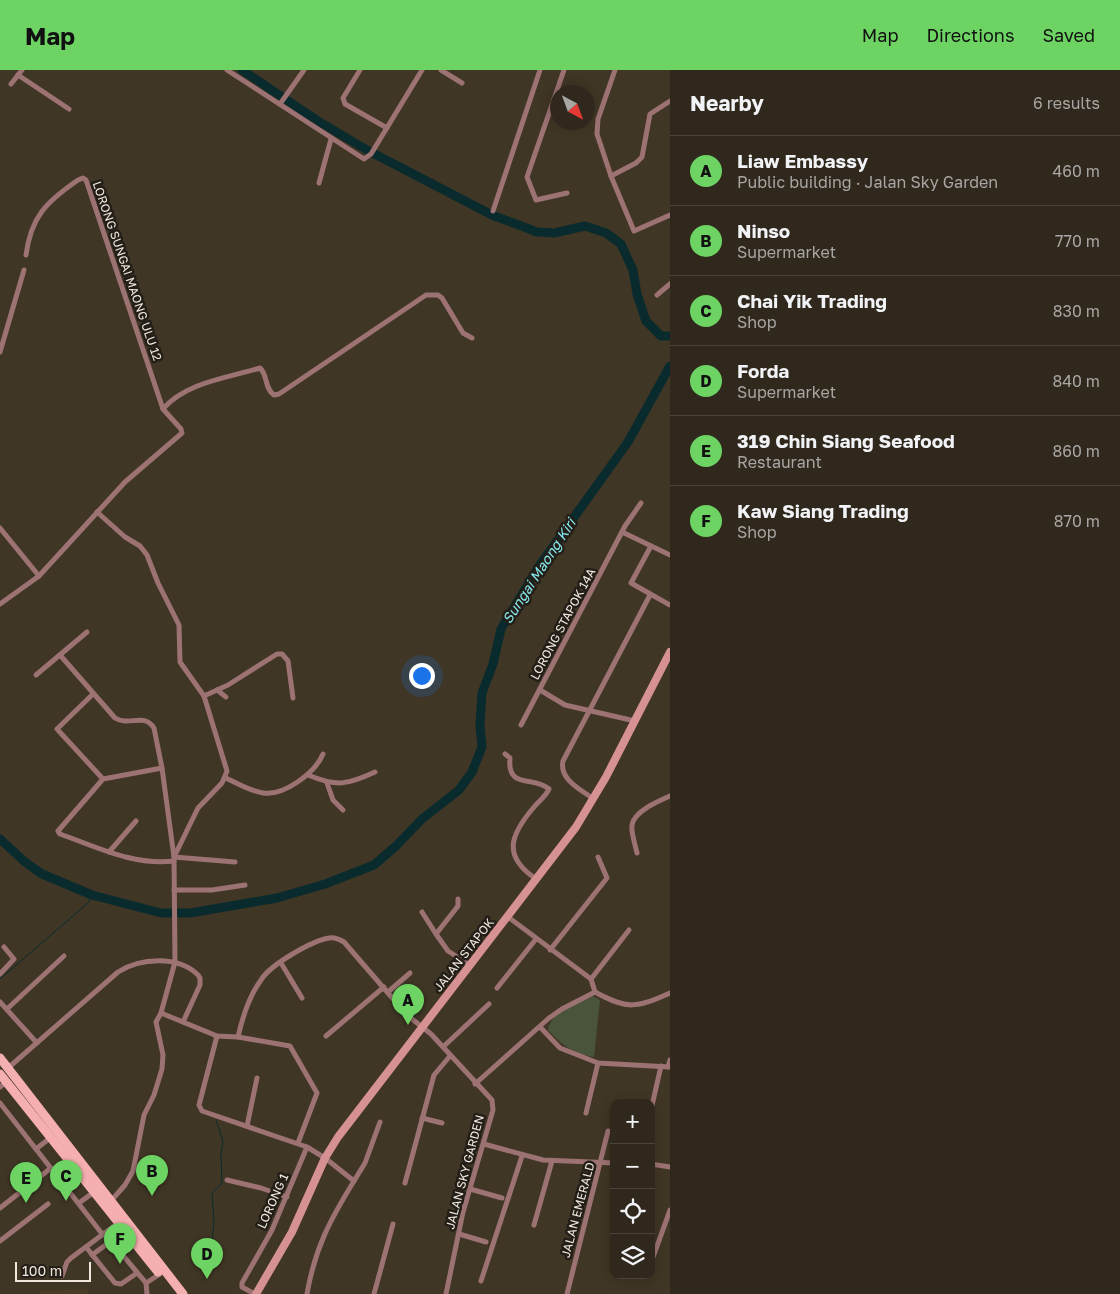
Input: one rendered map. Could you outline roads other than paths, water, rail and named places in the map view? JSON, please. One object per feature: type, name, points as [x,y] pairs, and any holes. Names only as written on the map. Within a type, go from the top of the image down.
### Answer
[{"type":"main road","name":"JALAN STAPOK","points":[[255,1294],[292,1232],[325,1158],[365,1100],[576,827],[635,721],[670,652]]},
{"type":"main road","points":[[0,1058],[4,1071],[46,1128],[50,1138]]},
{"type":"main road","points":[[4,1071],[183,1294]]},
{"type":"main road","points":[[4,1071],[3,1084],[50,1138],[176,1294]]},
{"type":"street","points":[[227,70],[234,72],[281,102],[362,159],[370,154],[422,70]]},
{"type":"street","points":[[281,102],[304,70]]},
{"type":"street","points":[[360,70],[344,98],[345,104],[387,128]]},
{"type":"street","points":[[441,70],[462,83]]},
{"type":"street","points":[[493,211],[540,70]]},
{"type":"street","points":[[564,70],[527,177],[536,200],[567,193]]},
{"type":"street","points":[[615,70],[597,126],[611,176],[634,231],[670,215]]},
{"type":"street","points":[[11,84],[20,72],[69,109]]},
{"type":"street","points":[[611,176],[636,164],[642,157],[650,114],[670,101]]},
{"type":"street","points":[[319,183],[331,138]]},
{"type":"street","name":"LORONG SUNGAI MAONG ULU 12","points":[[26,256],[30,233],[38,215],[78,180],[83,178],[86,180],[163,409],[181,429],[182,433],[126,482],[98,512]]},
{"type":"street","points":[[0,352],[24,270]]},
{"type":"street","points":[[657,295],[670,284]]},
{"type":"street","points":[[163,409],[172,398],[188,389],[260,368],[263,370],[268,389],[274,395],[279,394],[426,295],[438,295],[442,298],[460,328],[472,338]]},
{"type":"street","name":"LORONG STAPOK 14A","points":[[521,726],[622,532],[641,503]]},
{"type":"street","points":[[0,604],[39,576],[98,512],[125,537],[144,550],[179,625],[180,662],[204,696],[226,766],[226,778],[198,808],[174,859]]},
{"type":"street","points":[[0,528],[39,576]]},
{"type":"street","points":[[622,532],[670,555]]},
{"type":"street","points":[[651,546],[631,583],[670,605]]},
{"type":"street","points":[[592,798],[571,782],[562,768],[589,709],[650,595]]},
{"type":"street","points":[[36,675],[87,632]]},
{"type":"street","points":[[204,696],[218,690],[266,660],[282,654],[288,661],[292,698]]},
{"type":"street","points":[[60,656],[119,720],[146,720],[154,728],[162,768],[174,859],[175,962],[161,1013],[156,1022],[162,1054],[162,1069],[154,1095],[144,1115],[133,1171],[125,1185],[110,1202]]},
{"type":"street","points":[[218,690],[226,697]]},
{"type":"street","points":[[540,690],[565,705],[635,721]]},
{"type":"street","points":[[93,694],[57,729],[103,779]]},
{"type":"street","points":[[226,778],[264,793],[284,790],[308,775],[318,765],[323,754]]},
{"type":"street","points":[[505,754],[510,758],[509,770],[511,774],[521,780],[542,784],[549,789],[518,828],[514,840],[513,850],[517,864],[536,879]]},
{"type":"street","points":[[162,768],[103,779],[58,831],[60,834],[109,852],[144,862],[174,859],[235,862]]},
{"type":"street","points":[[308,775],[327,783],[350,782],[375,772]]},
{"type":"street","points":[[327,783],[333,800],[343,810]]},
{"type":"street","points":[[637,853],[632,824],[634,819],[640,812],[670,796]]},
{"type":"street","points":[[109,852],[136,821]]},
{"type":"street","points":[[550,950],[607,878],[598,857]]},
{"type":"street","points":[[174,890],[212,890],[245,884]]},
{"type":"street","points":[[436,934],[458,906],[458,899]]},
{"type":"street","points":[[422,912],[448,951],[470,966]]},
{"type":"street","points":[[508,917],[591,980],[595,992],[621,1005],[642,1004],[670,993]]},
{"type":"street","points":[[591,980],[629,930]]},
{"type":"street","name":"JALAN SKY GARDEN","points":[[238,1037],[260,980],[281,963],[312,943],[331,938],[338,939],[344,942],[407,1015],[423,1027],[492,1100],[493,1105],[484,1144],[470,1189],[446,1294]]},
{"type":"street","points":[[497,988],[536,939]]},
{"type":"street","points":[[0,974],[14,959],[4,948]]},
{"type":"street","points":[[7,1009],[64,956]]},
{"type":"street","points":[[4,1071],[125,967],[147,962],[175,962],[195,972],[200,978],[200,985],[183,1022]]},
{"type":"street","points":[[281,963],[302,998]]},
{"type":"street","points":[[388,992],[410,974]]},
{"type":"street","points":[[326,1036],[384,987]]},
{"type":"street","points":[[475,1084],[562,1009],[595,992]]},
{"type":"street","points":[[0,1002],[37,1043]]},
{"type":"street","points":[[443,1047],[490,1004]]},
{"type":"street","points":[[161,1013],[217,1036],[238,1037],[290,1046],[317,1093],[298,1144]]},
{"type":"street","points":[[540,1027],[560,1048],[598,1063],[669,1067],[670,1060]]},
{"type":"street","points":[[217,1036],[200,1108],[202,1111],[307,1147],[354,1180]]},
{"type":"street","points":[[405,1183],[434,1075],[450,1056]]},
{"type":"street","points":[[586,1113],[598,1063]]},
{"type":"street","points":[[654,1099],[661,1066]]},
{"type":"street","points":[[247,1126],[257,1078]]},
{"type":"street","points":[[0,1103],[103,1235]]},
{"type":"street","points":[[422,1118],[442,1123]]},
{"type":"street","points":[[307,1294],[326,1226],[365,1163],[380,1122]]},
{"type":"street","name":"JALAN EMERALD","points":[[568,1294],[608,1131]]},
{"type":"street","points":[[36,1149],[50,1138]]},
{"type":"street","points":[[484,1144],[522,1156],[552,1161],[610,1163]]},
{"type":"street","name":"LORONG 1","points":[[255,1294],[242,1287],[272,1230],[307,1147]]},
{"type":"street","points":[[481,1281],[522,1156]]},
{"type":"street","points":[[534,1225],[552,1161]]},
{"type":"street","points":[[655,1165],[670,1167]]},
{"type":"street","points":[[0,1208],[51,1168]]},
{"type":"street","points":[[227,1180],[262,1188],[287,1197]]},
{"type":"street","points":[[470,1189],[502,1198]]},
{"type":"street","points":[[79,1203],[94,1192]]},
{"type":"street","points":[[0,1242],[48,1204]]},
{"type":"street","points":[[655,1252],[670,1210]]},
{"type":"street","points":[[62,1276],[67,1262],[118,1223]]},
{"type":"street","points":[[374,1294],[393,1224]]},
{"type":"street","points":[[459,1234],[486,1242]]},
{"type":"street","points":[[92,1255],[111,1240],[146,1283],[147,1294]]},
{"type":"street","points":[[86,1247],[118,1285],[137,1273]]},
{"type":"street","points":[[146,1283],[160,1274]]},
{"type":"waterway","points":[[242,70],[318,121],[367,150],[492,215],[537,232],[554,233],[585,226],[606,233],[621,244],[633,270],[637,294],[646,321],[661,336],[670,336]]},
{"type":"waterway","name":"Sungai Maong Kiri","points":[[0,839],[25,862],[42,874],[92,895],[161,913],[190,913],[277,898],[325,884],[374,865],[396,846],[422,819],[459,790],[472,772],[482,747],[480,725],[482,693],[493,664],[501,629],[539,566],[628,442],[670,366]]},
{"type":"waterway","points":[[0,979],[88,903],[92,895]]},
{"type":"waterway","points":[[211,1250],[214,1223],[212,1193],[222,1183],[221,1155],[223,1141],[216,1120]]},
{"type":"place","name":"Liaw Embassy","points":[[408,1025]]},
{"type":"place","name":"Ninso","points":[[152,1196]]},
{"type":"place","name":"Chai Yik Trading","points":[[66,1201]]},
{"type":"place","name":"319 Chin Siang Seafood","points":[[26,1203]]},
{"type":"place","name":"Kaw Siang Trading","points":[[120,1264]]},
{"type":"place","name":"Forda","points":[[207,1279]]}]
